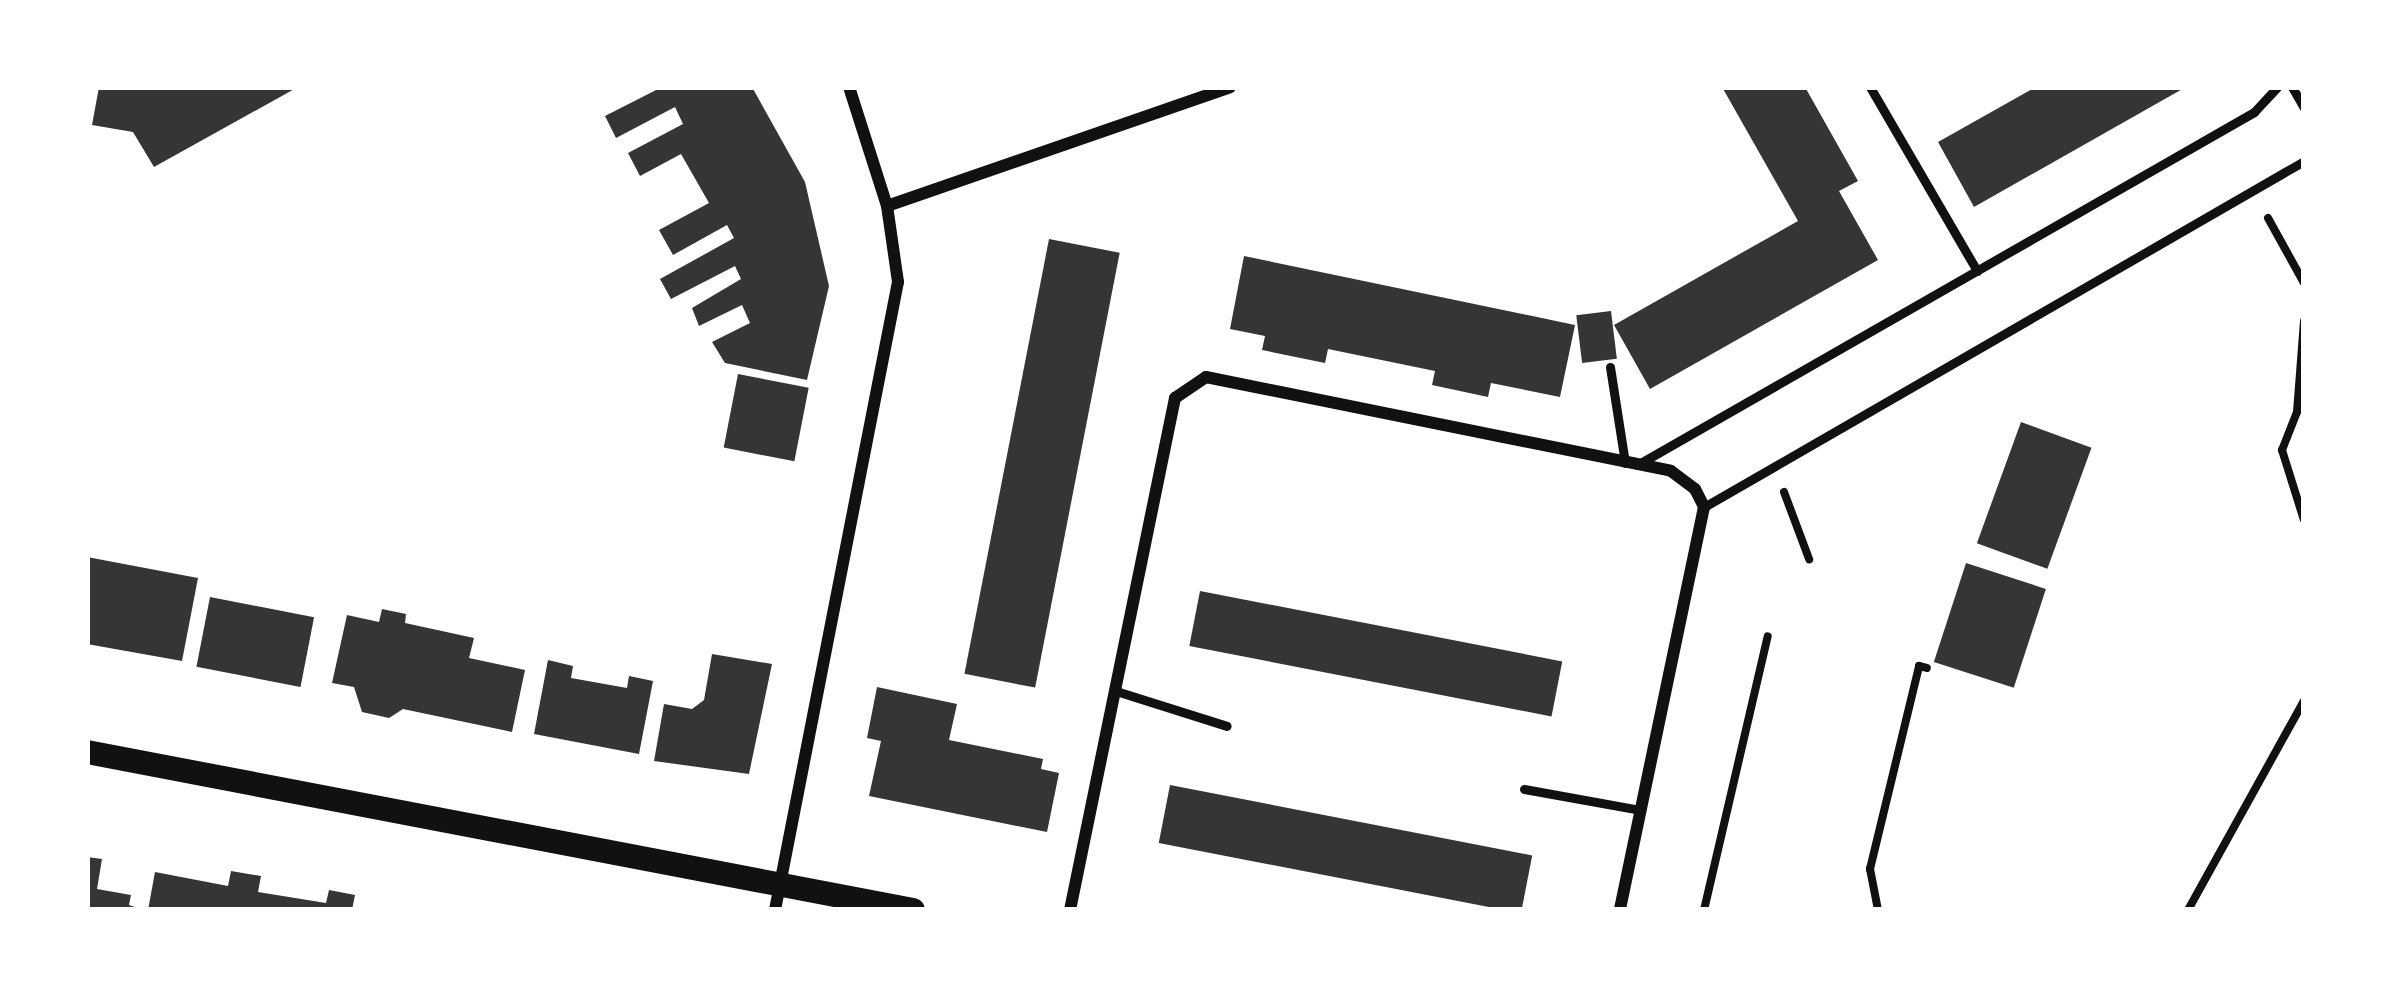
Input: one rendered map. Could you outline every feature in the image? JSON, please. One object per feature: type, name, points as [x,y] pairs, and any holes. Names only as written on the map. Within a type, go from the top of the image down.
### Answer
[{"type":"main road","points":[[87,752],[777,897],[913,910]]},
{"type":"street","points":[[777,897],[898,282],[887,206],[849,87]]},
{"type":"street","points":[[887,206],[1230,87]]},
{"type":"street","points":[[1070,910],[1174,398],[1206,376],[1671,471],[1704,507],[1620,910]]},
{"type":"lane","points":[[1870,87],[1977,271]]},
{"type":"lane","points":[[1610,367],[1631,464],[2254,112],[2277,87]]},
{"type":"lane","points":[[2291,87],[2304,108]]},
{"type":"lane","points":[[1704,507],[2254,196],[2304,161]]},
{"type":"lane","points":[[1116,691],[1227,726]]},
{"type":"lane","points":[[1524,789],[1641,811]]},
{"type":"path","points":[[2254,196],[2304,283]]},
{"type":"path","points":[[2304,321],[2297,412],[2282,450],[2304,520]]},
{"type":"path","points":[[1771,471],[1793,507],[1809,559]]},
{"type":"path","points":[[1704,910],[1768,636]]},
{"type":"path","points":[[1878,910],[1870,868],[1919,666],[1927,668]]},
{"type":"path","points":[[2188,910],[2304,700]]},
{"type":"path","points":[[2255,767],[2266,772]]},
{"type":"building","points":[[99,87],[298,87],[154,167],[133,132],[92,125]]},
{"type":"building","points":[[662,87],[752,87],[805,182],[829,286],[807,380],[725,363],[712,342],[750,323],[742,305],[699,326],[692,308],[741,279],[735,266],[671,299],[660,279],[734,238],[727,225],[673,255],[659,230],[709,203],[681,154],[640,176],[628,153],[683,124],[675,107],[616,138],[605,116]]},
{"type":"building","points":[[1722,87],[1805,87],[1858,181],[1839,191],[1878,260],[1650,389],[1614,325],[1798,221]]},
{"type":"building","points":[[2036,87],[2186,87],[1974,207],[1938,142]]},
{"type":"building","points":[[1049,239],[1120,253],[1035,688],[964,674]]},
{"type":"building","points":[[1244,256],[1575,325],[1560,397],[1491,383],[1488,397],[1432,385],[1435,371],[1328,349],[1325,363],[1262,350],[1265,336],[1230,329]]},
{"type":"building","points":[[1611,311],[1617,359],[1582,363],[1576,315]]},
{"type":"building","points":[[738,374],[809,388],[794,461],[724,448]]},
{"type":"building","points":[[2021,422],[2091,448],[2047,569],[1977,543]]},
{"type":"building","points":[[87,557],[198,578],[182,661],[87,644]]},
{"type":"building","points":[[1966,563],[2046,589],[2014,688],[1934,662]]},
{"type":"building","points":[[1200,591],[1562,661],[1552,716],[1189,646]]},
{"type":"building","points":[[210,597],[314,617],[301,687],[196,667]]},
{"type":"building","points":[[382,609],[406,614],[405,623],[474,638],[469,658],[525,670],[512,732],[403,709],[389,718],[362,712],[354,687],[332,683],[347,615],[379,622]]},
{"type":"building","points":[[712,654],[772,664],[749,774],[654,761],[664,704],[692,709],[704,700]]},
{"type":"building","points":[[548,660],[573,666],[571,678],[627,688],[629,676],[653,681],[639,754],[534,734]]},
{"type":"building","points":[[877,687],[957,704],[949,740],[1043,759],[1041,769],[1059,773],[1047,832],[869,796],[881,741],[867,738]]},
{"type":"building","points":[[1170,785],[1532,855],[1522,910],[1504,910],[1159,843]]},
{"type":"building","points":[[87,857],[102,859],[97,889],[131,895],[129,905],[143,910],[87,910]]},
{"type":"building","points":[[231,871],[261,876],[258,892],[326,903],[329,890],[355,895],[352,910],[148,910],[155,872],[228,886]]}]
